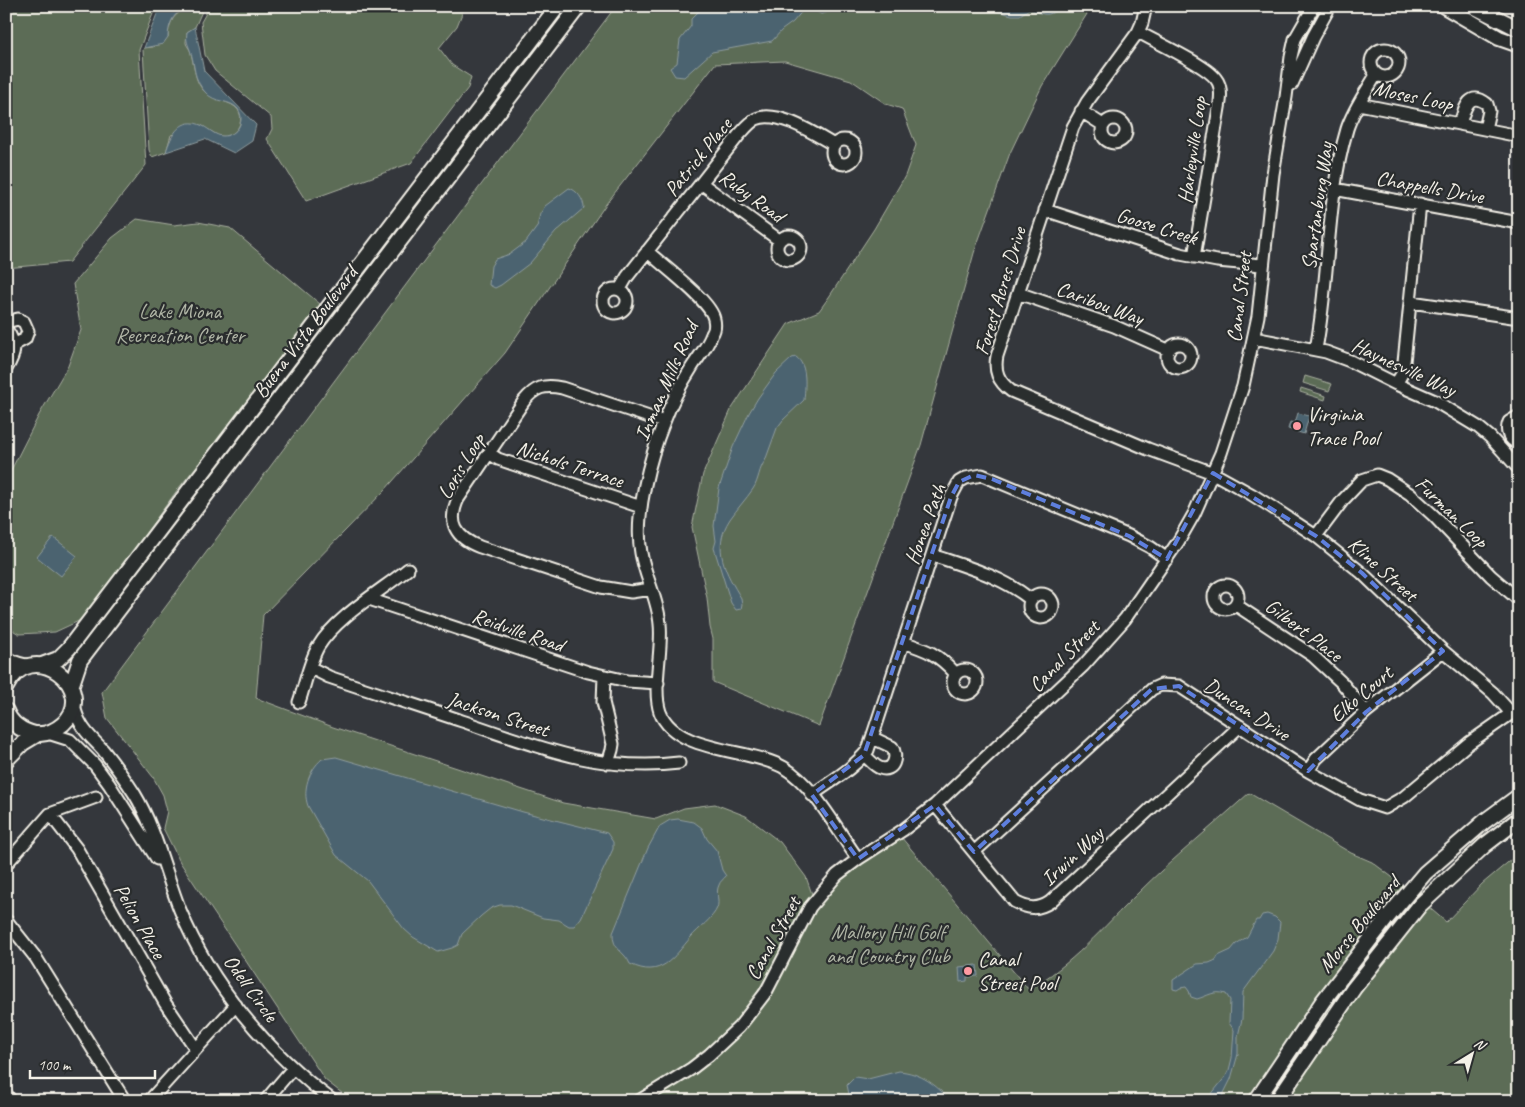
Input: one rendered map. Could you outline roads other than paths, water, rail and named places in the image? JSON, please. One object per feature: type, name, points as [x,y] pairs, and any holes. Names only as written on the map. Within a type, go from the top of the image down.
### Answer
[{"type":"main road","name":"Buena Vista Boulevard","points":[[6,687],[16,673],[25,667],[58,659],[69,648],[558,6]]},
{"type":"main road","name":"Buena Vista Boulevard","points":[[73,702],[71,687],[80,660],[579,6]]},
{"type":"main road","points":[[1444,6],[1499,38],[1519,46]]},
{"type":"main road","points":[[1473,6],[1519,29]]},
{"type":"main road","points":[[38,665],[51,667],[59,672],[71,687]]},
{"type":"main road","points":[[6,760],[23,743],[58,728],[66,721],[71,712],[73,702]]},
{"type":"main road","points":[[6,711],[16,726],[26,732],[43,733]]},
{"type":"main road","name":"Morse Boulevard","points":[[1256,1101],[1323,1001],[1412,888],[1425,874],[1485,821],[1519,796]]},
{"type":"main road","name":"Morse Boulevard","points":[[1277,1101],[1354,988],[1420,905],[1484,845],[1519,819]]},
{"type":"street","name":"Forest Acres Drive","points":[[1146,6],[1138,32],[1081,111],[1065,148],[995,364],[996,371],[1004,386],[1011,391],[1148,449],[1213,473]]},
{"type":"street","name":"Canal Street","points":[[639,1101],[691,1069],[739,1027],[766,992],[810,907],[837,875],[903,830],[934,805],[1083,666],[1125,619],[1167,559],[1194,514],[1213,473],[1232,424],[1243,386],[1254,338],[1272,174],[1291,58],[1295,39],[1314,6]]},
{"type":"street","name":"Canal Street","points":[[1286,97],[1301,61],[1330,6]]},
{"type":"street","points":[[1300,31],[1313,37]]},
{"type":"street","name":"Harleyville Loop","points":[[1138,32],[1204,68],[1217,80],[1220,86],[1220,102],[1194,258]]},
{"type":"street","name":"Spartanburg Way","points":[[1316,349],[1334,189],[1347,128],[1358,104],[1376,75]]},
{"type":"street","name":"Moses Loop","points":[[1460,124],[1467,105],[1471,100],[1478,99],[1489,108],[1485,129]]},
{"type":"street","name":"Moses Loop","points":[[1358,104],[1519,136]]},
{"type":"street","points":[[1081,111],[1103,125]]},
{"type":"street","name":"Patrick Place","points":[[620,289],[647,251],[747,126],[754,120],[772,116],[834,145]]},
{"type":"street","name":"Ruby Road","points":[[702,183],[779,240]]},
{"type":"street","name":"Chappells Drive","points":[[1334,189],[1519,223]]},
{"type":"street","points":[[1396,384],[1403,372],[1420,204]]},
{"type":"street","name":"Goose Creek","points":[[1045,210],[1194,258],[1262,265]]},
{"type":"street","name":"Inman Mills Road","points":[[647,251],[705,303],[714,317],[712,336],[681,387],[664,422],[650,465],[641,507],[640,551],[660,623],[658,683],[660,712],[673,730],[682,736],[761,759],[784,768],[797,778],[812,795],[858,859]]},
{"type":"street","name":"Caribou Way","points":[[1018,293],[1114,326],[1168,350]]},
{"type":"street","points":[[1411,302],[1519,318]]},
{"type":"street","points":[[6,322],[18,319],[24,322],[28,331],[25,339],[14,345]]},
{"type":"street","points":[[6,328],[14,345],[13,358],[6,369]]},
{"type":"street","name":"Haynesville Way","points":[[1254,338],[1316,349],[1350,361],[1435,401],[1466,418],[1490,437],[1519,468]]},
{"type":"street","name":"Loris Loop","points":[[651,589],[631,592],[601,587],[474,545],[462,537],[455,528],[453,519],[458,499],[524,400],[535,389],[543,386],[562,388],[664,422]]},
{"type":"street","points":[[1501,449],[1515,442],[1508,436],[1508,426],[1512,419],[1519,416]]},
{"type":"street","name":"Nichols Terrace","points":[[489,453],[498,459],[641,507]]},
{"type":"street","name":"Kline Street","points":[[1213,473],[1252,494],[1316,536],[1362,573],[1442,652],[1515,711]]},
{"type":"street","name":"Honea Path","points":[[812,795],[852,767],[864,755],[873,738],[954,488],[966,478],[982,475],[992,479],[1129,536],[1167,559]]},
{"type":"street","name":"Furman Loop","points":[[1316,536],[1343,500],[1362,480],[1377,475],[1388,479],[1410,494],[1434,516],[1490,576],[1519,600]]},
{"type":"street","points":[[932,555],[995,577],[1010,584],[1030,599]]},
{"type":"street","points":[[299,702],[317,649],[324,639],[343,620],[408,569]]},
{"type":"street","name":"Reidville Road","points":[[369,599],[566,666],[627,681],[658,683]]},
{"type":"street","name":"Gilbert Place","points":[[1236,604],[1313,656],[1342,683],[1366,712]]},
{"type":"street","points":[[903,642],[939,657],[955,673]]},
{"type":"street","name":"Elko Court","points":[[1308,771],[1316,759],[1366,712],[1442,652]]},
{"type":"street","points":[[6,658],[28,666],[38,665]]},
{"type":"street","name":"Jackson Street","points":[[311,668],[329,677],[542,748],[578,758],[639,766],[680,763]]},
{"type":"street","points":[[604,676],[604,702],[613,744],[608,763]]},
{"type":"street","name":"Duncan Drive","points":[[974,852],[1152,689],[1161,685],[1179,686],[1308,771],[1360,800],[1386,808],[1404,797],[1469,743],[1515,711]]},
{"type":"street","name":"Odell Circle","points":[[73,702],[81,726],[107,755],[134,794],[150,826],[181,912],[195,940],[236,1005],[274,1049],[333,1101]]},
{"type":"street","name":"Irwin Way","points":[[934,805],[1015,902],[1033,908],[1042,907],[1050,902],[1240,726]]},
{"type":"street","name":"Odell Circle","points":[[43,733],[70,740],[95,765],[114,791],[168,876]]},
{"type":"street","points":[[864,755],[879,768],[893,765],[896,756],[892,747],[873,738]]},
{"type":"street","points":[[6,864],[50,814],[96,798]]},
{"type":"street","name":"Pelion Place","points":[[50,814],[76,849],[165,1003],[196,1049]]},
{"type":"street","points":[[6,920],[36,958],[125,1101]]},
{"type":"street","points":[[149,1101],[236,1005]]},
{"type":"street","points":[[265,1101],[294,1068]]},
{"type":"street","points":[[6,1094],[11,1101]]},
{"type":"water","points":[[160,6],[204,6],[200,10],[185,10],[176,14],[171,21],[168,37],[163,44],[144,48]]},
{"type":"water","points":[[704,6],[744,6],[758,9],[768,6],[872,6],[845,8],[821,14],[813,10],[804,9],[772,41],[712,52],[684,77],[675,76],[670,68],[677,63],[680,40],[691,26],[691,19]]},
{"type":"water","points":[[970,6],[1064,6],[1047,14],[1029,9],[1020,15],[1012,15]]},
{"type":"water","points":[[195,27],[204,71],[256,125],[252,141],[234,153],[205,139],[166,152],[174,133],[183,125],[195,123],[223,136],[236,131],[240,123],[240,114],[235,106],[209,96],[198,81],[187,43],[187,32]]},
{"type":"water","points":[[569,188],[580,196],[584,208],[556,232],[530,263],[501,285],[495,288],[489,285],[491,266],[495,259],[510,254],[526,242],[537,227],[540,214],[545,206]]},
{"type":"water","points":[[796,357],[804,371],[804,400],[777,428],[755,486],[724,530],[721,550],[723,560],[742,604],[741,609],[736,610],[731,603],[714,548],[716,541],[714,526],[719,488],[733,447],[749,413],[776,373],[792,358]]},
{"type":"water","name":"Virginia Trace Pool","points":[[1298,413],[1309,416],[1304,434],[1288,429],[1290,422],[1295,423]]},
{"type":"water","points":[[53,537],[77,556],[61,576],[37,557]]},
{"type":"water","points":[[336,757],[523,812],[607,833],[613,842],[613,849],[581,918],[574,926],[569,926],[559,920],[543,918],[511,905],[500,905],[491,908],[481,916],[462,934],[458,945],[452,948],[438,952],[413,937],[404,929],[368,881],[336,855],[308,806],[306,787],[310,774],[322,759]]},
{"type":"water","points":[[678,819],[694,822],[702,828],[707,839],[717,851],[722,870],[726,876],[720,882],[718,888],[717,908],[709,919],[672,959],[658,968],[641,968],[630,964],[617,947],[613,939],[613,933],[648,848],[660,826],[670,820]]},
{"type":"water","points":[[1267,914],[1275,917],[1280,922],[1278,939],[1273,951],[1243,992],[1238,1054],[1231,1079],[1220,1101],[1206,1101],[1226,1076],[1232,1058],[1234,1030],[1229,1023],[1230,1000],[1226,994],[1222,993],[1214,993],[1197,999],[1191,997],[1186,987],[1177,990],[1173,989],[1173,980],[1197,964],[1209,963],[1231,950],[1236,944],[1247,937],[1256,920],[1259,920],[1262,915]]},
{"type":"water","points":[[1519,963],[1519,999],[1514,991]]},
{"type":"water","name":"Canal Street Pool","points":[[977,965],[978,976],[967,977],[967,981],[960,982],[959,967]]},
{"type":"water","points":[[899,1071],[914,1074],[928,1081],[950,1101],[851,1101],[847,1085],[855,1077],[868,1079]]},
{"type":"place","name":"Virginia Trace Pool","points":[[1297,426]]},
{"type":"place","name":"Canal Street Pool","points":[[968,971]]},
{"type":"park label","name":"Lake Miona Recreation Center","points":[[180,323]]},
{"type":"park label","name":"Mallory Hill Golf and Country Club","points":[[888,944]]}]
